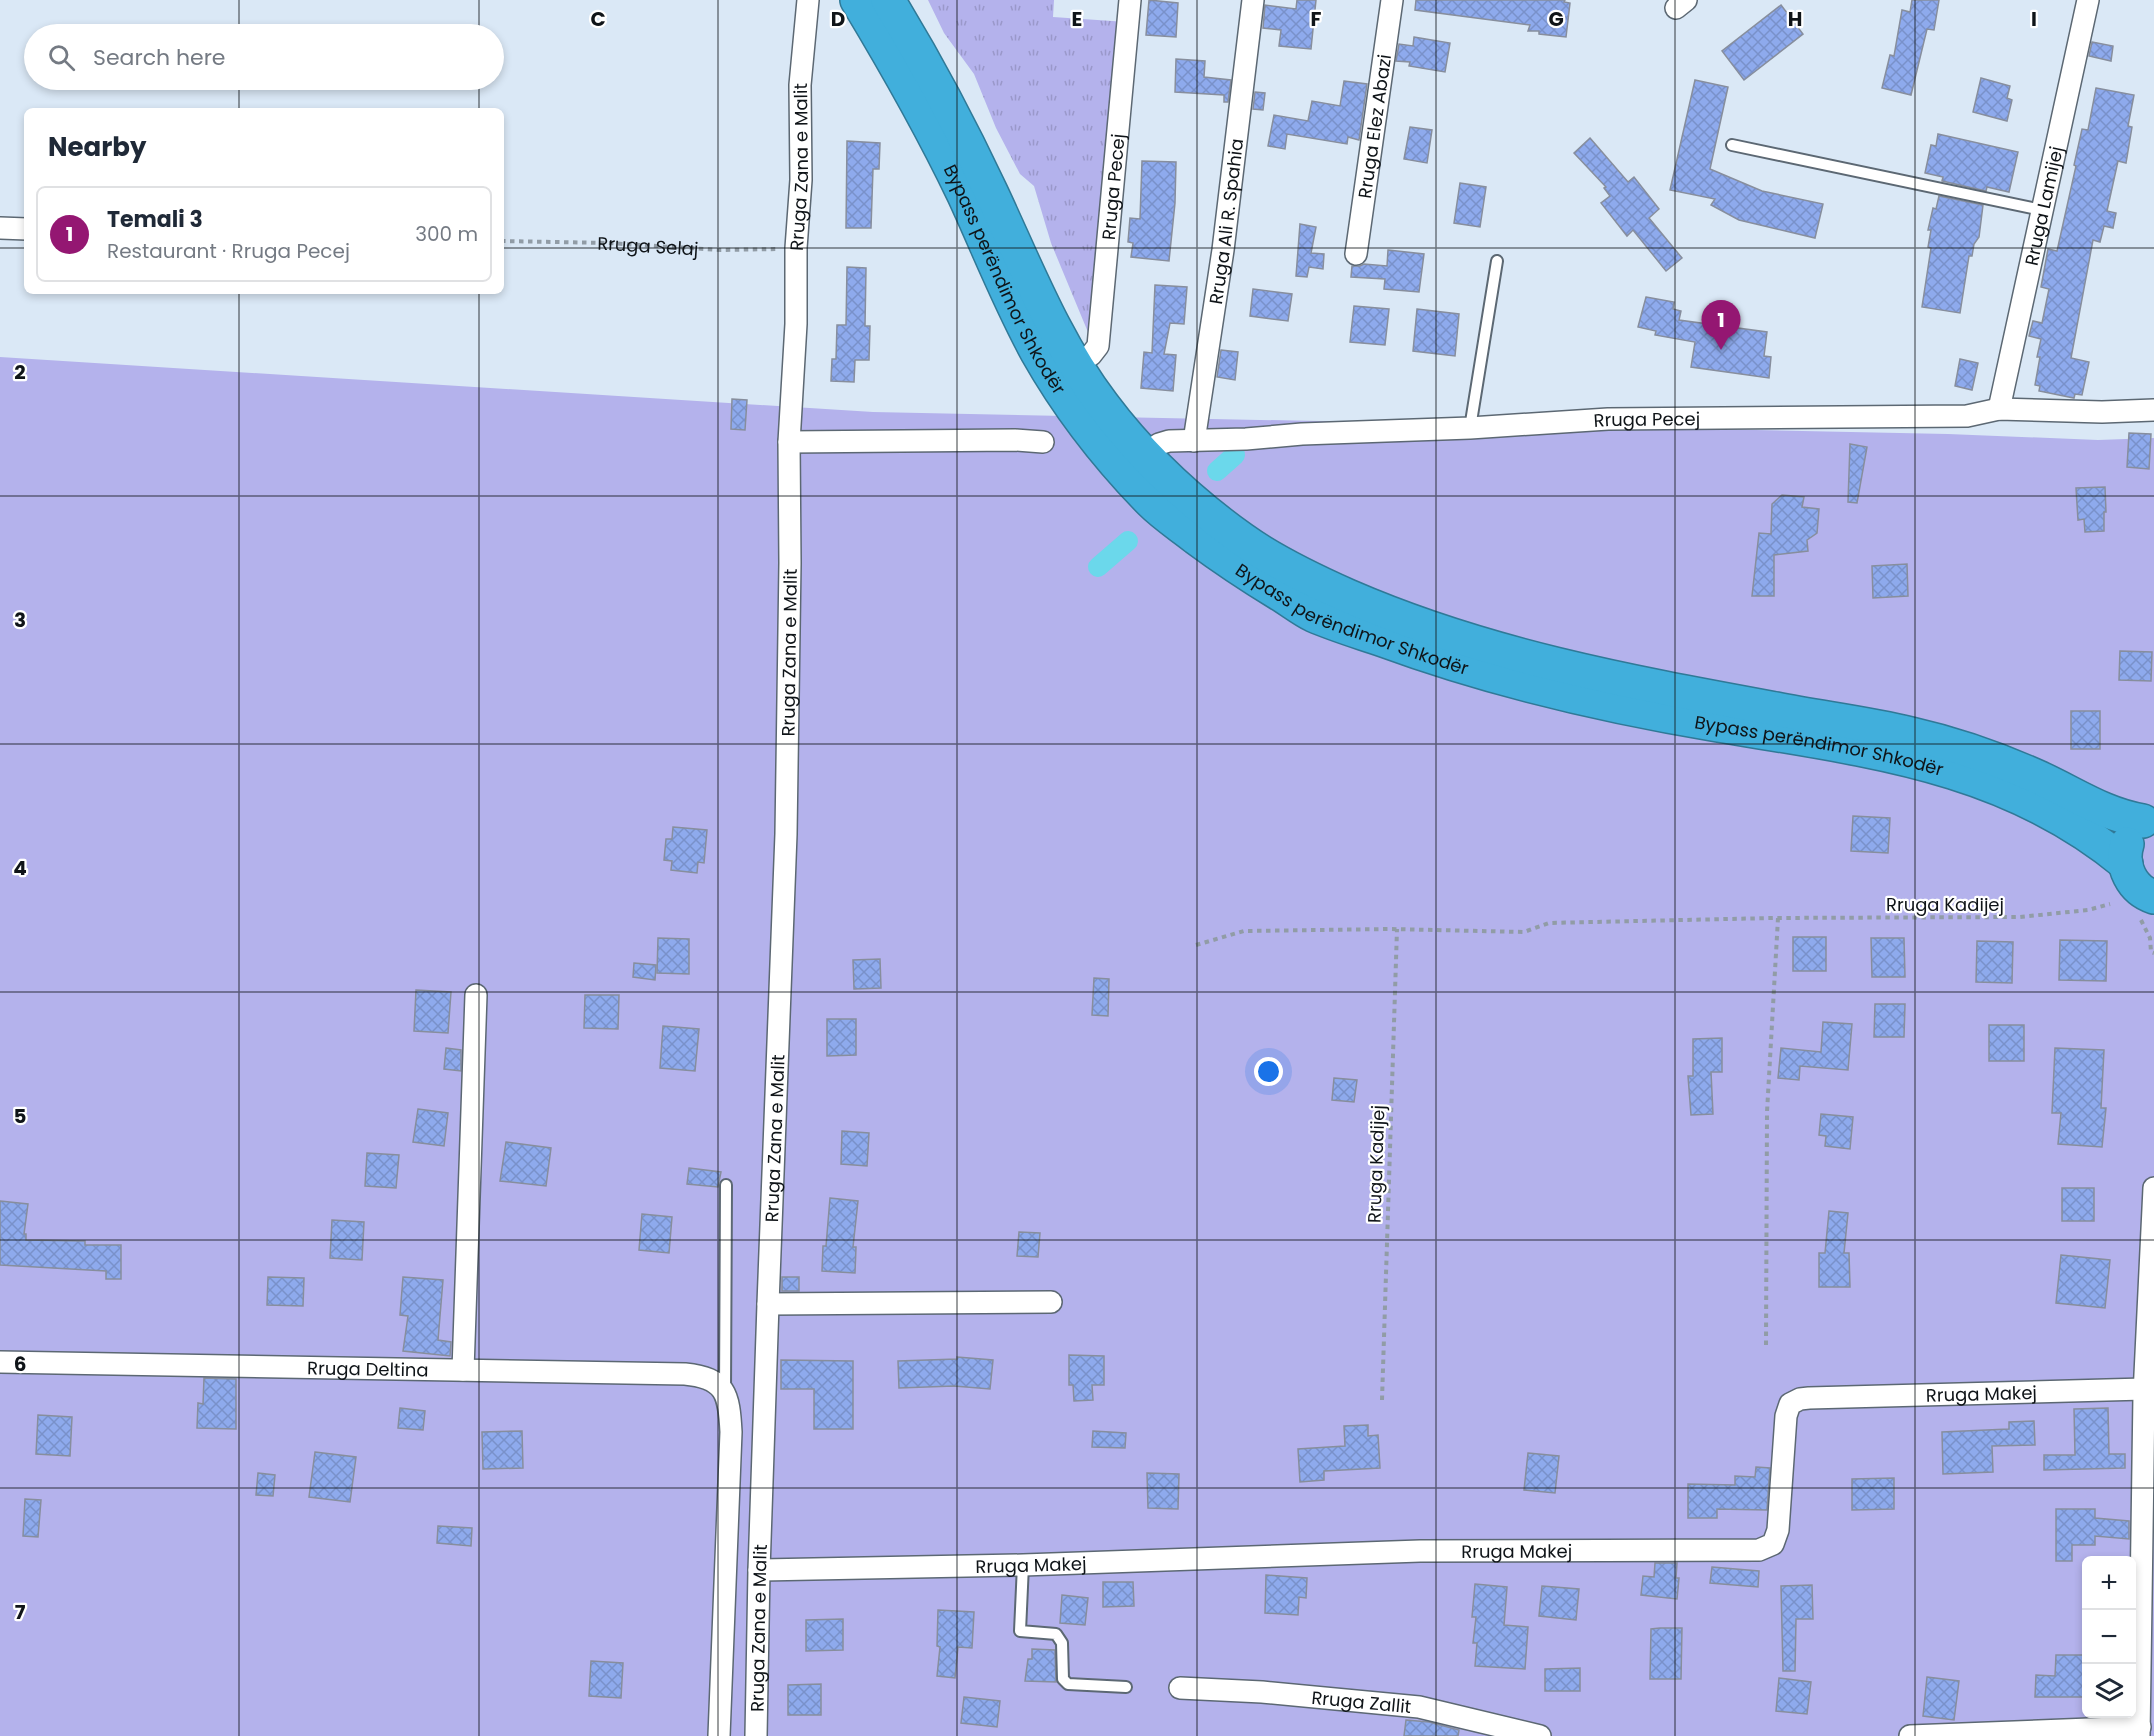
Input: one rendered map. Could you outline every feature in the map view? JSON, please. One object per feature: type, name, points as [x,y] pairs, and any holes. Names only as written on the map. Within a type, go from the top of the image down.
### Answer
[{"type":"highway","name":"Bypass perëndimor Shkodër","points":[[857,0],[899,72],[962,191],[1038,354],[1068,402],[1092,438],[1154,506],[1226,561],[1312,614],[1413,651],[1527,686],[1666,717],[1828,744],[1924,763],[1978,780],[2025,800],[2091,836],[2126,864]]},
{"type":"highway","name":"Bypass perëndimor Shkodër","points":[[888,0],[921,55],[959,127],[1063,343],[1102,404],[1163,475],[1245,541],[1308,578],[1389,614],[1487,647],[1553,665],[1659,688],[1856,722],[1950,744],[2014,766],[2101,809],[2151,817]]},
{"type":"highway","name":"Bypass perëndimor Shkodër","points":[[2145,905],[2126,864],[2125,848],[2129,838],[2151,817]]},
{"type":"street","name":"Rruga Zana e Malit","points":[[756,1736],[759,1570],[786,834],[790,563],[789,442],[796,324],[796,248],[801,180],[800,85],[808,0]]},
{"type":"street","name":"Rruga Pecej","points":[[1077,364],[1091,355],[1098,346],[1130,0]]},
{"type":"street","name":"Rruga Ali R. Spahia","points":[[1194,441],[1223,250],[1253,0]]},
{"type":"street","name":"Rruga Elez Abazi","points":[[1356,254],[1392,0]]},
{"type":"street","name":"Rruga Lamijej","points":[[1999,409],[2088,0]]},
{"type":"street","points":[[0,228],[24,229]]},
{"type":"street","name":"Rruga Pecej","points":[[1144,454],[1159,444],[1169,441],[1470,428],[1608,419],[1967,416],[1999,409],[2102,412],[2154,410]]},
{"type":"street","points":[[789,442],[1015,440],[1043,442]]},
{"type":"street","points":[[463,1370],[476,995]]},
{"type":"street","points":[[1910,1736],[2140,1732],[2154,1188]]},
{"type":"street","points":[[768,1304],[1051,1302]]},
{"type":"street","name":"Rruga Deltina","points":[[0,1362],[685,1374],[712,1379],[726,1395]]},
{"type":"street","name":"Rruga Makej","points":[[759,1570],[1023,1565],[1420,1551],[1759,1550],[1773,1544],[1778,1530],[1786,1416],[1790,1404],[1795,1401],[1809,1398],[2148,1393]]},
{"type":"street","points":[[719,1736],[731,1432],[730,1408],[726,1395]]},
{"type":"street","name":"Rruga Zallit","points":[[1180,1688],[1262,1692],[1419,1707],[1540,1736]]},
{"type":"lane","points":[[1732,145],[2042,210]]},
{"type":"lane","points":[[1470,428],[1497,261]]},
{"type":"lane","points":[[726,1185],[726,1395]]},
{"type":"lane","points":[[1023,1565],[1020,1631],[1056,1634],[1062,1642],[1063,1679],[1068,1684],[1126,1687]]},
{"type":"path","name":"Rruga Selaj","points":[[504,241],[608,243],[721,250],[796,248]]},
{"type":"path","name":"Rruga Kadijej","points":[[1196,945],[1244,931],[1397,929],[1524,932],[1549,923],[1778,918],[2020,917],[2088,910],[2110,904]]},
{"type":"path","points":[[2145,905],[2151,952],[2154,953]]},
{"type":"path","points":[[1766,1345],[1767,1112],[1778,918]]},
{"type":"path","name":"Rruga Kadijej","points":[[1383,1400],[1397,929]]},
{"type":"green space","points":[[928,0],[1054,0],[1053,17],[1127,22],[1090,337],[1051,243],[1034,186],[1020,174],[996,128],[974,74],[944,33]]},
{"type":"green space","points":[[0,357],[873,412],[1948,434],[2098,440],[2154,438],[2154,1736],[0,1736]]},
{"type":"building","points":[[1149,0],[1178,3],[1176,37],[1146,35]]},
{"type":"building","points":[[1297,0],[1316,0],[1311,49],[1279,46],[1281,30],[1263,28],[1265,5],[1296,9]]},
{"type":"building","points":[[1416,0],[1565,0],[1564,2],[1570,3],[1566,37],[1528,31],[1530,25],[1415,10]]},
{"type":"building","points":[[1912,0],[1939,0],[1934,30],[1927,29],[1911,95],[1882,88],[1890,55],[1894,56],[1902,10],[1910,12]]},
{"type":"building","points":[[1781,5],[1803,34],[1744,80],[1722,51]]},
{"type":"building","points":[[1414,37],[1450,43],[1445,72],[1409,66],[1410,62],[1396,61],[1399,44],[1413,46]]},
{"type":"building","points":[[2092,42],[2113,46],[2111,61],[2089,56]]},
{"type":"building","points":[[1176,59],[1205,61],[1204,77],[1231,80],[1228,102],[1224,102],[1224,95],[1175,92]]},
{"type":"building","points":[[1981,78],[2010,86],[2007,98],[2012,100],[2007,121],[1973,112]]},
{"type":"building","points":[[1695,80],[1728,87],[1710,169],[1762,191],[1823,204],[1815,238],[1739,220],[1711,205],[1715,199],[1670,190]]},
{"type":"building","points":[[1344,81],[1367,84],[1359,140],[1348,137],[1347,144],[1287,134],[1285,149],[1268,146],[1274,115],[1308,121],[1312,101],[1340,106]]},
{"type":"building","points":[[2096,88],[2134,95],[2128,126],[2132,127],[2126,163],[2118,161],[2107,211],[2116,213],[2113,228],[2104,226],[2100,242],[2093,240],[2071,358],[2089,362],[2082,395],[2075,394],[2074,398],[2039,391],[2040,386],[2035,385],[2041,339],[2029,336],[2033,321],[2042,323],[2049,289],[2041,287],[2048,249],[2057,251],[2082,129],[2088,130]]},
{"type":"building","points":[[1255,92],[1265,93],[1263,110],[1253,109]]},
{"type":"building","points":[[1410,127],[1432,130],[1427,163],[1404,159]]},
{"type":"building","points":[[1938,134],[2018,152],[2009,192],[1987,187],[1986,191],[1942,181],[1943,177],[1925,173],[1931,145],[1936,146]]},
{"type":"building","points":[[1590,138],[1628,182],[1634,177],[1659,209],[1649,218],[1682,258],[1666,271],[1633,230],[1627,236],[1601,203],[1610,196],[1604,188],[1606,187],[1574,153]]},
{"type":"building","points":[[847,141],[880,143],[879,169],[873,169],[871,228],[846,228]]},
{"type":"building","points":[[1142,161],[1176,162],[1175,203],[1169,261],[1131,257],[1133,243],[1128,242],[1130,218],[1140,219]]},
{"type":"building","points":[[1460,183],[1486,187],[1480,227],[1454,223]]},
{"type":"building","points":[[1939,196],[1983,205],[1979,237],[1974,244],[1972,256],[1969,256],[1960,313],[1922,307],[1931,248],[1928,247],[1931,230],[1928,230],[1933,208],[1936,209]]},
{"type":"building","points":[[1300,224],[1316,227],[1311,253],[1324,254],[1323,269],[1309,267],[1307,277],[1296,276]]},
{"type":"building","points":[[1388,250],[1424,254],[1419,292],[1384,289],[1385,279],[1351,277],[1352,266],[1364,264],[1387,266]]},
{"type":"building","points":[[847,267],[866,268],[865,326],[870,326],[869,360],[855,360],[854,382],[831,381],[832,359],[836,359],[837,325],[846,325]]},
{"type":"building","points":[[1155,285],[1187,287],[1184,324],[1170,323],[1164,354],[1176,355],[1173,391],[1141,388],[1144,352],[1152,353]]},
{"type":"building","points":[[1253,289],[1292,294],[1288,321],[1250,316]]},
{"type":"building","points":[[1646,297],[1674,302],[1673,309],[1681,311],[1679,320],[1767,332],[1764,356],[1771,357],[1769,378],[1691,367],[1695,342],[1655,335],[1656,331],[1638,327]]},
{"type":"building","points":[[1354,306],[1389,309],[1385,345],[1350,342]]},
{"type":"building","points":[[1417,309],[1459,314],[1455,356],[1413,351]]},
{"type":"building","points":[[1221,350],[1238,352],[1235,380],[1217,377]]},
{"type":"building","points":[[1960,359],[1978,363],[1972,390],[1955,386]]},
{"type":"building","points":[[732,399],[747,400],[745,430],[731,429]]},
{"type":"building","points":[[2129,433],[2151,434],[2149,469],[2127,467]]},
{"type":"building","points":[[1850,444],[1867,447],[1857,503],[1848,502]]},
{"type":"building","points":[[2105,487],[2104,531],[2085,532],[2084,519],[2078,520],[2076,488]]},
{"type":"building","points":[[1782,495],[1804,497],[1802,507],[1819,509],[1817,533],[1807,540],[1808,551],[1774,555],[1774,596],[1752,596],[1759,533],[1771,534],[1772,504]]},
{"type":"building","points":[[1907,564],[1908,596],[1873,598],[1872,566]]},
{"type":"building","points":[[2120,651],[2152,652],[2151,681],[2119,680]]},
{"type":"building","points":[[2071,711],[2100,711],[2100,749],[2071,749]]},
{"type":"building","points":[[1853,816],[1890,818],[1888,853],[1851,851]]},
{"type":"building","points":[[673,827],[707,830],[704,863],[698,862],[697,873],[671,870],[672,861],[664,860],[666,839],[672,839]]},
{"type":"building","points":[[1793,937],[1826,937],[1826,971],[1793,971]]},
{"type":"building","points":[[658,938],[689,939],[689,974],[657,973]]},
{"type":"building","points":[[1871,938],[1904,938],[1905,977],[1872,977]]},
{"type":"building","points":[[2060,940],[2107,941],[2106,981],[2059,980]]},
{"type":"building","points":[[1977,941],[2013,942],[2012,983],[1976,982]]},
{"type":"building","points":[[880,959],[881,988],[854,989],[853,960]]},
{"type":"building","points":[[634,963],[656,965],[655,980],[633,977]]},
{"type":"building","points":[[1094,978],[1109,979],[1108,1016],[1092,1015]]},
{"type":"building","points":[[416,990],[451,992],[448,1033],[414,1031]]},
{"type":"building","points":[[585,995],[619,995],[618,1029],[584,1028]]},
{"type":"building","points":[[1875,1004],[1905,1004],[1904,1037],[1874,1037]]},
{"type":"building","points":[[827,1019],[856,1019],[856,1055],[827,1056]]},
{"type":"building","points":[[1823,1022],[1852,1024],[1848,1070],[1800,1066],[1799,1080],[1778,1078],[1781,1048],[1821,1052]]},
{"type":"building","points":[[1989,1025],[2024,1025],[2024,1061],[1989,1061]]},
{"type":"building","points":[[663,1026],[699,1029],[695,1071],[660,1068]]},
{"type":"building","points":[[1722,1038],[1722,1072],[1711,1072],[1713,1114],[1691,1115],[1688,1076],[1693,1076],[1693,1039]]},
{"type":"building","points":[[446,1048],[461,1050],[461,1071],[444,1069]]},
{"type":"building","points":[[2055,1048],[2104,1050],[2101,1108],[2106,1108],[2102,1147],[2058,1144],[2061,1113],[2052,1113]]},
{"type":"building","points":[[1334,1078],[1357,1080],[1354,1102],[1332,1100]]},
{"type":"building","points":[[418,1109],[448,1113],[444,1146],[413,1142]]},
{"type":"building","points":[[1821,1114],[1853,1117],[1850,1149],[1825,1146],[1826,1136],[1819,1135]]},
{"type":"building","points":[[842,1131],[869,1133],[867,1166],[841,1164]]},
{"type":"building","points":[[506,1142],[551,1148],[546,1186],[500,1181]]},
{"type":"building","points":[[367,1153],[399,1155],[396,1188],[365,1186]]},
{"type":"building","points":[[689,1168],[721,1172],[718,1187],[687,1184]]},
{"type":"building","points":[[2062,1188],[2094,1188],[2094,1221],[2062,1221]]},
{"type":"building","points":[[830,1198],[858,1201],[853,1247],[856,1247],[855,1273],[822,1271]]},
{"type":"building","points":[[0,1201],[28,1204],[24,1234],[26,1234],[26,1240],[85,1241],[85,1245],[121,1245],[121,1279],[106,1279],[106,1271],[0,1265]]},
{"type":"building","points":[[1829,1211],[1848,1213],[1844,1253],[1849,1253],[1850,1287],[1819,1287],[1819,1253],[1825,1253]]},
{"type":"building","points":[[642,1214],[672,1217],[669,1253],[639,1250]]},
{"type":"building","points":[[332,1220],[364,1222],[362,1260],[330,1258]]},
{"type":"building","points":[[1019,1232],[1040,1233],[1038,1257],[1017,1256]]},
{"type":"building","points":[[2061,1255],[2110,1260],[2105,1308],[2056,1303]]},
{"type":"building","points":[[268,1277],[304,1278],[303,1306],[267,1305]]},
{"type":"building","points":[[403,1277],[443,1280],[438,1340],[451,1342],[450,1356],[403,1351],[408,1316],[400,1315]]},
{"type":"building","points":[[782,1277],[799,1277],[799,1291],[782,1291]]},
{"type":"building","points":[[1069,1355],[1104,1356],[1104,1385],[1092,1385],[1093,1400],[1074,1401],[1073,1385],[1069,1385]]},
{"type":"building","points":[[957,1357],[993,1360],[990,1389],[954,1386],[899,1388],[898,1361],[957,1359]]},
{"type":"building","points":[[781,1360],[853,1361],[853,1429],[814,1429],[814,1389],[781,1389]]},
{"type":"building","points":[[204,1378],[236,1379],[236,1429],[197,1428],[198,1403],[203,1404]]},
{"type":"building","points":[[400,1408],[425,1411],[423,1430],[398,1428]]},
{"type":"building","points":[[2108,1408],[2109,1454],[2125,1454],[2125,1468],[2044,1470],[2044,1455],[2075,1455],[2074,1409]]},
{"type":"building","points":[[38,1415],[72,1417],[70,1456],[36,1454]]},
{"type":"building","points":[[2034,1421],[2035,1445],[1992,1446],[1993,1472],[1943,1474],[1942,1432],[2009,1429],[2009,1422]]},
{"type":"building","points":[[1368,1425],[1368,1436],[1378,1435],[1380,1468],[1324,1471],[1324,1480],[1300,1482],[1298,1449],[1345,1446],[1344,1426]]},
{"type":"building","points":[[522,1431],[523,1468],[483,1469],[482,1432]]},
{"type":"building","points":[[1093,1431],[1126,1433],[1125,1448],[1092,1447]]},
{"type":"building","points":[[315,1452],[356,1457],[350,1502],[309,1497]]},
{"type":"building","points":[[1528,1453],[1559,1456],[1555,1493],[1524,1490]]},
{"type":"building","points":[[1756,1467],[1770,1468],[1767,1510],[1717,1509],[1717,1518],[1688,1518],[1688,1484],[1735,1485],[1735,1476],[1755,1477]]},
{"type":"building","points":[[258,1473],[275,1475],[273,1496],[256,1495]]},
{"type":"building","points":[[1147,1473],[1179,1474],[1178,1509],[1148,1508]]},
{"type":"building","points":[[1894,1478],[1894,1509],[1852,1510],[1852,1479]]},
{"type":"building","points":[[25,1499],[41,1500],[38,1537],[23,1536]]},
{"type":"building","points":[[2056,1509],[2095,1509],[2095,1518],[2129,1521],[2129,1539],[2095,1536],[2095,1545],[2072,1545],[2072,1561],[2056,1561]]},
{"type":"building","points":[[438,1526],[472,1528],[471,1546],[437,1543]]},
{"type":"building","points":[[1655,1563],[1677,1563],[1676,1578],[1679,1578],[1677,1599],[1641,1595],[1643,1576],[1654,1577]]},
{"type":"building","points":[[1712,1567],[1759,1571],[1758,1587],[1710,1583]]},
{"type":"building","points":[[1266,1575],[1307,1578],[1306,1598],[1299,1597],[1298,1615],[1265,1613]]},
{"type":"building","points":[[1103,1582],[1133,1582],[1134,1606],[1103,1607]]},
{"type":"building","points":[[1475,1584],[1507,1587],[1504,1625],[1528,1627],[1525,1669],[1475,1666],[1477,1643],[1473,1643],[1476,1617],[1472,1617]]},
{"type":"building","points":[[1812,1585],[1813,1619],[1796,1619],[1795,1671],[1783,1671],[1781,1586]]},
{"type":"building","points":[[1542,1586],[1579,1589],[1576,1620],[1539,1616]]},
{"type":"building","points":[[1062,1595],[1088,1598],[1085,1625],[1060,1623]]},
{"type":"building","points":[[938,1610],[974,1612],[972,1648],[958,1647],[955,1678],[937,1676],[940,1647],[937,1646]]},
{"type":"building","points":[[843,1619],[843,1650],[806,1651],[806,1620]]},
{"type":"building","points":[[1682,1628],[1681,1679],[1650,1679],[1651,1629]]},
{"type":"building","points":[[1032,1649],[1055,1650],[1056,1682],[1025,1681],[1028,1659],[1032,1659]]},
{"type":"building","points":[[2056,1655],[2082,1655],[2082,1697],[2035,1697],[2036,1675],[2055,1676]]},
{"type":"building","points":[[591,1661],[623,1663],[621,1698],[589,1696]]},
{"type":"building","points":[[1580,1668],[1580,1691],[1545,1691],[1545,1669]]},
{"type":"building","points":[[1927,1677],[1959,1681],[1954,1720],[1923,1716]]},
{"type":"building","points":[[1779,1678],[1811,1682],[1807,1714],[1776,1711]]},
{"type":"building","points":[[821,1684],[821,1715],[788,1715],[788,1685]]},
{"type":"building","points":[[964,1697],[1000,1701],[997,1727],[961,1723]]},
{"type":"building","points":[[1406,1720],[1429,1722],[1459,1730],[1458,1736],[1404,1736]]},
{"type":"waterway","points":[[1217,471],[1235,455]]},
{"type":"waterway","points":[[1098,567],[1128,541]]},
{"type":"place","name":"Temali 3","points":[[1721,350]]}]
